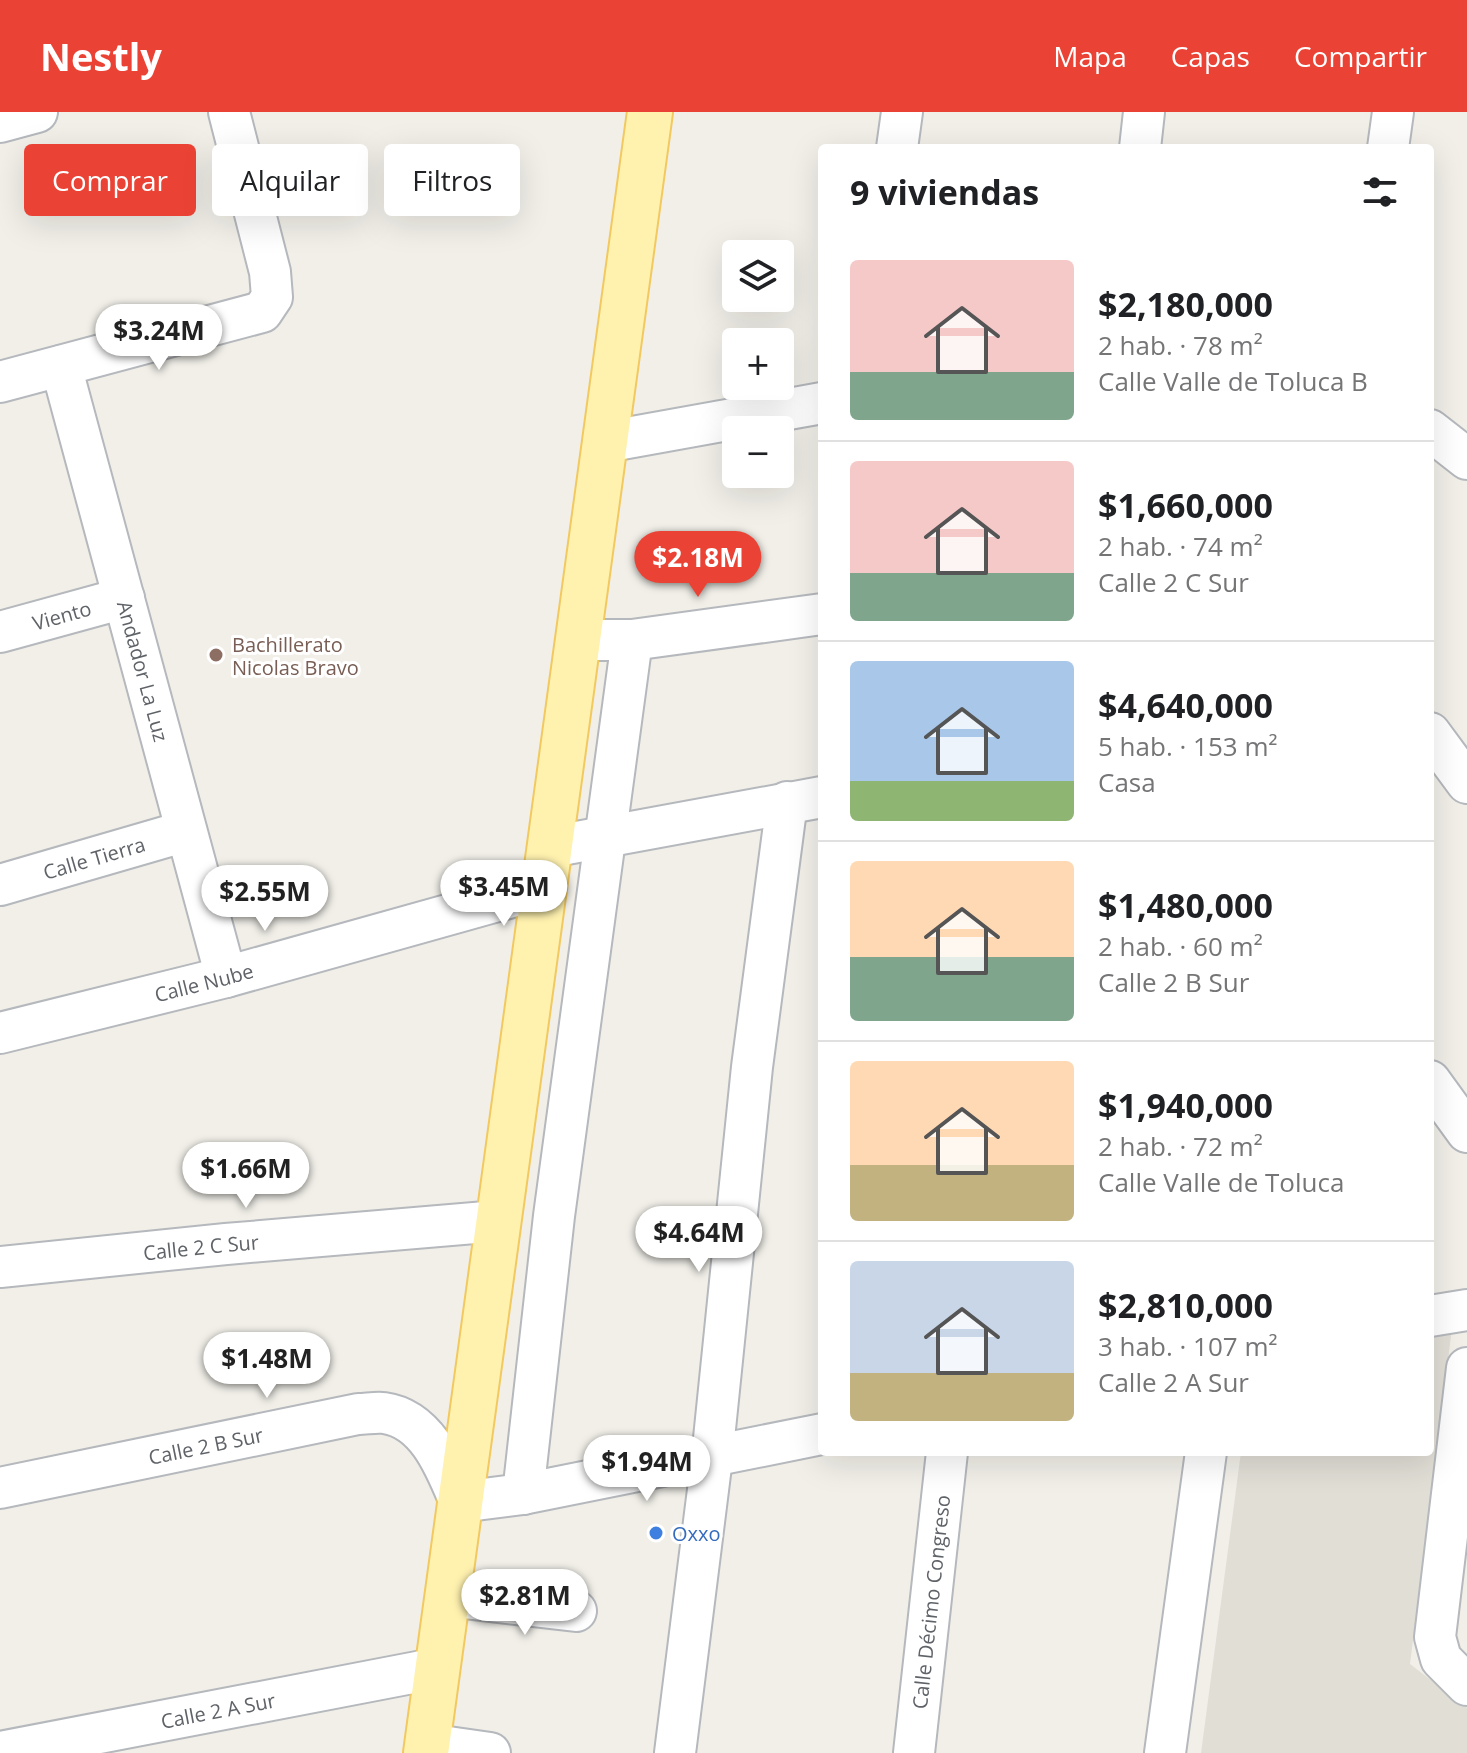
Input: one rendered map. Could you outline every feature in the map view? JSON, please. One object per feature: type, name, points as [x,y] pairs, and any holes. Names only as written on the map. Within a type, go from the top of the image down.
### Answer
[{"type":"main road","points":[[427,1748],[650,112]]},
{"type":"street","points":[[0,122],[37,112]]},
{"type":"street","points":[[0,382],[262,312],[272,297],[270,272],[229,112]]},
{"type":"street","points":[[898,144],[902,112]]},
{"type":"street","points":[[1140,144],[1144,112]]},
{"type":"street","points":[[1389,144],[1393,112]]},
{"type":"street","name":"Andador La Luz","points":[[61,366],[226,977]]},
{"type":"street","points":[[605,442],[818,404]]},
{"type":"street","points":[[1434,433],[1467,459]]},
{"type":"street","name":"Viento","points":[[0,632],[124,598]]},
{"type":"street","points":[[578,640],[632,640],[818,615]]},
{"type":"street","points":[[523,1494],[554,1216],[632,640]]},
{"type":"street","points":[[1447,750],[1467,783]]},
{"type":"street","points":[[675,1753],[712,1458],[752,1067],[804,800]]},
{"type":"street","name":"Calle Nube","points":[[0,1033],[226,977],[547,867],[606,837],[804,800]]},
{"type":"street","name":"Calle Tierra","points":[[0,885],[186,831]]},
{"type":"street","points":[[1434,1087],[1467,1132]]},
{"type":"street","name":"Calle 2 C Sur","points":[[0,1267],[498,1221]]},
{"type":"street","points":[[1434,1315],[1467,1310]]},
{"type":"street","points":[[1454,1672],[1435,1637],[1467,1370]]},
{"type":"street","name":"Calle 2 B Sur","points":[[0,1488],[358,1414],[385,1413],[412,1423],[428,1441],[447,1471],[460,1502]]},
{"type":"street","points":[[460,1502],[523,1494],[818,1435]]},
{"type":"street","name":"Calle Décimo Congreso","points":[[914,1753],[947,1456]]},
{"type":"street","points":[[1165,1753],[1205,1456]]},
{"type":"street","points":[[447,1596],[576,1611]]},
{"type":"street","name":"Calle 2 A Sur","points":[[0,1752],[438,1668]]},
{"type":"street","points":[[427,1748],[490,1753]]},
{"type":"shaded area","points":[[1454,1312],[1410,1664],[1467,1708],[1467,1753],[1201,1753],[1240,1456],[1434,1456],[1434,1318]]},
{"type":"place","name":"Bachillerato Nicolas Bravo","points":[[216,655]]},
{"type":"place","name":"Oxxo","points":[[656,1533]]}]
